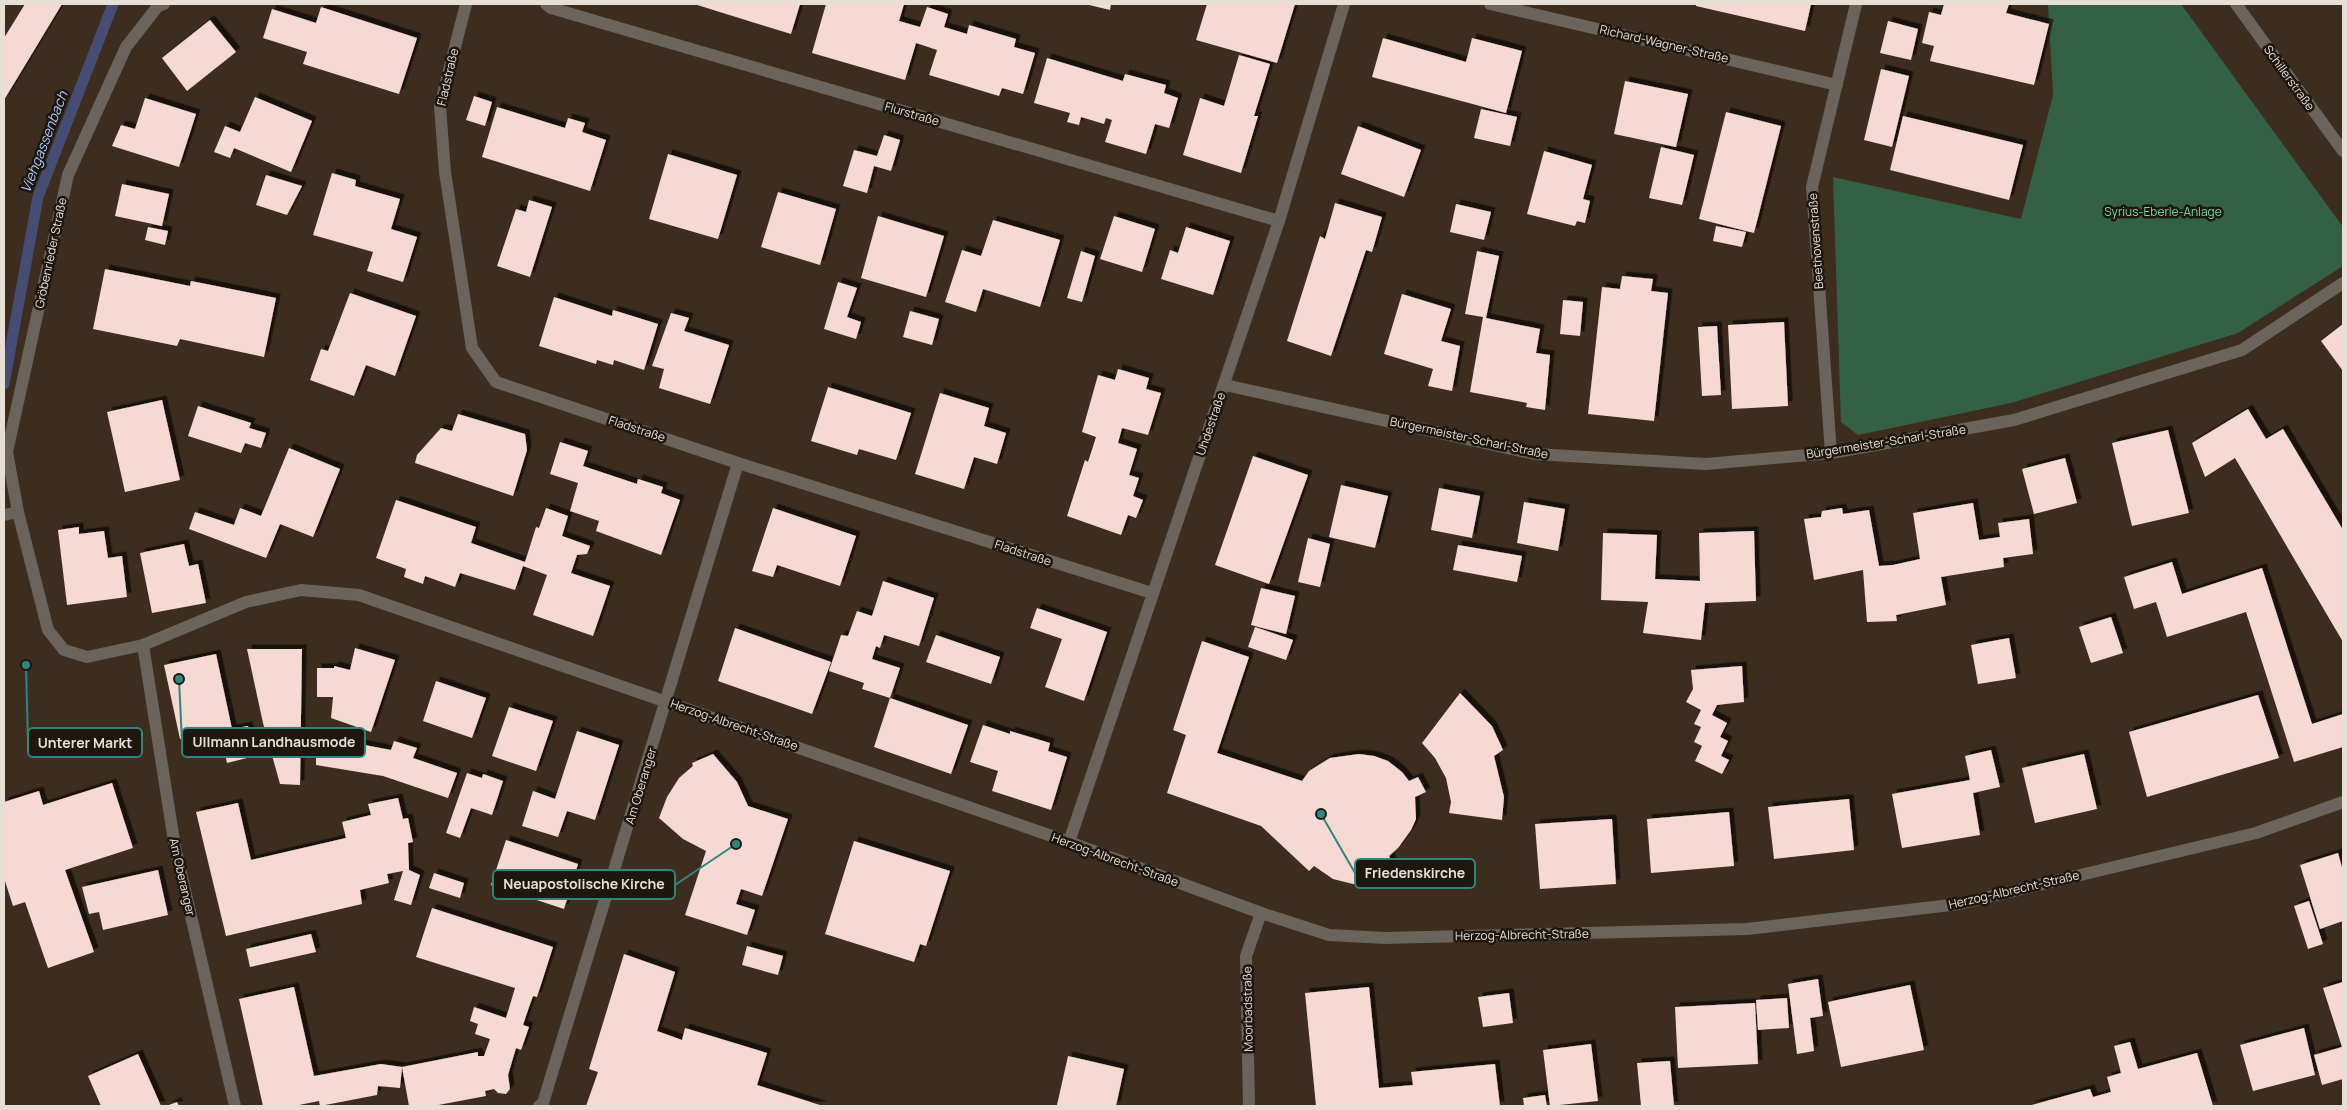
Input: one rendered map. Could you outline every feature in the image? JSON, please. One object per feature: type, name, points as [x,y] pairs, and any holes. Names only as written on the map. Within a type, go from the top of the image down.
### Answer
[{"type":"street","name":"Gröbenrieder Straße","points":[[18,512],[7,452],[68,175],[126,47],[158,6],[164,4]]},
{"type":"street","name":"Fladstraße","points":[[466,4],[440,106],[445,172],[472,348],[496,382],[738,463],[1152,594]]},
{"type":"street","name":"Flurstraße","points":[[546,4],[550,8],[1279,221]]},
{"type":"street","name":"Uhdestraße","points":[[1069,842],[1279,221],[1344,4]]},
{"type":"street","name":"Richard-Wagner-Straße","points":[[1490,4],[1837,84]]},
{"type":"street","name":"Beethovenstraße","points":[[1831,453],[1812,187],[1856,4]]},
{"type":"street","name":"Schillerstraße","points":[[2236,4],[2343,151]]},
{"type":"street","name":"Bürgermeister-Scharl-Straße","points":[[1225,385],[1536,454],[1706,464],[1831,453],[2014,420],[2242,350],[2343,283]]},
{"type":"street","name":"Am Oberanger","points":[[539,1106],[543,1103],[738,463]]},
{"type":"street","points":[[4,515],[18,512]]},
{"type":"street","name":"Herzog-Albrecht-Straße","points":[[18,512],[48,630],[64,650],[87,657],[143,645],[246,602],[301,590],[358,595],[667,701],[1069,842],[1260,913],[1329,935],[1385,938],[1748,928],[1959,904],[2256,833],[2343,802]]},
{"type":"street","name":"Am Oberanger","points":[[143,645],[175,847],[236,1106]]},
{"type":"street","name":"Moorbadstraße","points":[[1249,1106],[1246,956],[1260,913]]},
{"type":"green space","name":"Syrius-Eberle-Anlage","points":[[2048,4],[2181,4],[2343,227],[2343,266],[2238,333],[2011,403],[1858,435],[1841,422],[1833,177],[2021,219],[2053,95]]},
{"type":"building","points":[[25,4],[62,4],[4,100],[4,38]]},
{"type":"building","points":[[694,4],[800,4],[791,34]]},
{"type":"building","points":[[826,4],[904,4],[899,21],[920,27],[927,7],[948,14],[944,27],[967,34],[969,25],[1016,39],[1014,47],[1035,53],[1023,94],[1002,88],[999,96],[929,75],[937,50],[916,43],[905,80],[812,53]]},
{"type":"building","points":[[1085,4],[1111,4],[1110,10]]},
{"type":"building","points":[[1207,4],[1295,4],[1277,63],[1196,40]]},
{"type":"building","points":[[1696,4],[1811,4],[1805,31],[1696,6]]},
{"type":"building","points":[[1944,4],[2009,4],[2006,13],[2049,24],[2034,85],[1930,61],[1934,46],[1922,43],[1929,12],[1941,15]]},
{"type":"building","points":[[321,7],[417,38],[399,94],[303,64],[307,52],[263,38],[272,9],[316,23]]},
{"type":"building","points":[[210,20],[236,52],[187,91],[162,58]]},
{"type":"building","points":[[1888,21],[1918,29],[1911,60],[1880,53]]},
{"type":"building","points":[[1383,38],[1466,62],[1472,38],[1522,51],[1506,113],[1372,77]]},
{"type":"building","points":[[1239,55],[1270,64],[1254,116],[1258,116],[1241,173],[1183,155],[1200,98],[1224,106]]},
{"type":"building","points":[[1047,58],[1123,81],[1125,74],[1166,85],[1164,93],[1178,98],[1169,128],[1155,124],[1146,154],[1105,142],[1112,120],[1106,118],[1104,124],[1081,117],[1079,125],[1067,122],[1070,113],[1034,103]]},
{"type":"building","points":[[1881,69],[1909,76],[1892,147],[1864,140]]},
{"type":"building","points":[[1625,81],[1688,94],[1676,147],[1614,134]]},
{"type":"building","points":[[474,96],[492,102],[485,126],[466,120]]},
{"type":"building","points":[[255,97],[312,121],[291,172],[234,148],[230,158],[214,152],[225,126],[240,132]]},
{"type":"building","points":[[145,98],[196,114],[179,167],[112,146],[121,125],[135,129]]},
{"type":"building","points":[[497,107],[565,128],[568,118],[585,123],[582,132],[606,140],[590,191],[482,157]]},
{"type":"building","points":[[1481,109],[1517,117],[1510,146],[1474,138]]},
{"type":"building","points":[[1726,112],[1781,126],[1754,233],[1699,219]]},
{"type":"building","points":[[1903,116],[2023,145],[2009,200],[1890,170]]},
{"type":"building","points":[[1358,126],[1421,150],[1404,197],[1341,174]]},
{"type":"building","points":[[884,135],[900,140],[891,171],[874,166],[867,193],[843,186],[854,150],[877,156]]},
{"type":"building","points":[[1661,147],[1694,155],[1682,205],[1649,198]]},
{"type":"building","points":[[1544,151],[1592,165],[1583,199],[1590,201],[1585,223],[1577,221],[1575,226],[1527,214]]},
{"type":"building","points":[[668,154],[737,175],[718,239],[649,219]]},
{"type":"building","points":[[332,173],[356,180],[355,186],[400,199],[391,229],[417,237],[403,282],[367,271],[373,252],[313,235]]},
{"type":"building","points":[[266,175],[302,186],[287,215],[256,205]]},
{"type":"building","points":[[122,184],[169,194],[162,226],[115,216]]},
{"type":"building","points":[[778,192],[836,209],[820,265],[761,247]]},
{"type":"building","points":[[529,200],[552,207],[530,277],[497,266],[516,209],[526,212]]},
{"type":"building","points":[[1335,203],[1382,217],[1372,252],[1366,250],[1331,356],[1287,341],[1320,236],[1325,239]]},
{"type":"building","points":[[1456,204],[1491,212],[1484,240],[1450,232]]},
{"type":"building","points":[[878,216],[944,236],[926,297],[861,278]]},
{"type":"building","points":[[1114,216],[1155,229],[1142,272],[1100,259]]},
{"type":"building","points":[[993,220],[1060,240],[1040,307],[983,289],[976,312],[945,302],[962,250],[981,256]]},
{"type":"building","points":[[1716,226],[1746,232],[1742,247],[1713,241]]},
{"type":"building","points":[[148,227],[168,231],[165,245],[145,240]]},
{"type":"building","points":[[1186,227],[1230,241],[1213,295],[1161,279],[1170,250],[1178,253]]},
{"type":"building","points":[[1081,251],[1095,256],[1082,302],[1067,298]]},
{"type":"building","points":[[1477,251],[1499,256],[1486,318],[1540,329],[1536,353],[1550,355],[1545,410],[1526,407],[1527,403],[1470,392],[1483,317],[1465,314]]},
{"type":"building","points":[[105,269],[190,286],[191,281],[276,298],[264,357],[180,339],[177,346],[93,329]]},
{"type":"building","points":[[1622,276],[1653,279],[1651,291],[1668,293],[1654,421],[1588,414],[1602,287],[1620,289]]},
{"type":"building","points":[[838,282],[857,288],[847,317],[861,322],[856,339],[824,329]]},
{"type":"building","points":[[350,293],[416,316],[395,376],[366,365],[354,396],[310,380],[321,349],[328,351]]},
{"type":"building","points":[[1402,294],[1451,309],[1441,341],[1460,346],[1452,391],[1428,386],[1433,369],[1384,354]]},
{"type":"building","points":[[554,297],[612,316],[613,310],[658,324],[644,370],[614,360],[613,365],[597,360],[596,364],[539,346]]},
{"type":"building","points":[[1563,300],[1583,302],[1580,336],[1560,334]]},
{"type":"building","points":[[910,311],[939,319],[932,345],[903,337]]},
{"type":"building","points":[[671,313],[689,318],[684,331],[729,345],[710,404],[659,388],[664,369],[652,366]]},
{"type":"building","points":[[1784,322],[1788,406],[1732,409],[1728,325]]},
{"type":"building","points":[[2343,324],[2343,371],[2321,341]]},
{"type":"building","points":[[1717,326],[1721,395],[1702,396],[1698,327]]},
{"type":"building","points":[[1118,369],[1149,378],[1146,389],[1161,393],[1148,435],[1122,428],[1118,443],[1137,449],[1129,475],[1139,478],[1133,496],[1143,500],[1136,518],[1128,515],[1121,535],[1067,516],[1085,460],[1088,462],[1096,437],[1082,432],[1098,375],[1115,380]]},
{"type":"building","points":[[828,387],[911,413],[896,460],[859,449],[857,455],[811,441]]},
{"type":"building","points":[[940,393],[989,408],[984,426],[1006,433],[997,464],[974,457],[964,489],[915,474]]},
{"type":"building","points":[[162,400],[180,480],[125,492],[107,412]]},
{"type":"building","points":[[198,406],[251,423],[249,428],[266,433],[261,448],[245,443],[241,453],[188,436]]},
{"type":"building","points":[[2248,409],[2266,439],[2283,429],[2343,530],[2343,642],[2235,458],[2205,477],[2192,443]]},
{"type":"building","points":[[458,414],[525,434],[527,450],[513,496],[415,463],[417,455],[441,428],[452,431]]},
{"type":"building","points":[[2168,430],[2189,513],[2132,526],[2112,443]]},
{"type":"building","points":[[560,442],[588,451],[583,466],[637,484],[638,479],[663,487],[661,493],[680,500],[661,555],[596,531],[599,521],[570,511],[578,483],[550,474]]},
{"type":"building","points":[[289,448],[340,469],[313,537],[280,524],[266,558],[189,529],[195,512],[234,525],[240,508],[261,516]]},
{"type":"building","points":[[1253,456],[1308,475],[1269,584],[1215,565]]},
{"type":"building","points":[[2065,458],[2077,503],[2034,514],[2022,469]]},
{"type":"building","points":[[1341,485],[1388,496],[1375,548],[1329,537]]},
{"type":"building","points":[[1439,488],[1480,496],[1472,538],[1431,530]]},
{"type":"building","points":[[396,500],[476,527],[471,543],[525,562],[536,527],[539,528],[546,508],[568,516],[562,536],[590,546],[587,554],[577,555],[571,573],[610,586],[593,636],[533,615],[547,575],[523,566],[515,590],[460,573],[455,587],[425,576],[423,584],[404,577],[406,569],[376,558]]},
{"type":"building","points":[[1524,502],[1565,509],[1558,551],[1517,543]]},
{"type":"building","points":[[1973,503],[1979,540],[2000,537],[1998,523],[2029,519],[2033,554],[2003,558],[2004,567],[1941,577],[1946,605],[1896,615],[1897,621],[1867,622],[1863,570],[1814,580],[1804,519],[1821,517],[1822,511],[1842,508],[1843,514],[1869,510],[1879,566],[1893,565],[1920,559],[1913,513]]},
{"type":"building","points":[[773,508],[856,536],[840,586],[777,565],[773,577],[752,571]]},
{"type":"building","points":[[79,527],[79,534],[104,531],[108,558],[122,556],[127,597],[67,605],[58,530]]},
{"type":"building","points":[[1754,531],[1756,601],[1705,603],[1701,640],[1643,633],[1648,602],[1601,600],[1603,533],[1657,535],[1655,579],[1700,581],[1699,533]]},
{"type":"building","points":[[1308,538],[1330,544],[1320,587],[1298,582]]},
{"type":"building","points":[[184,544],[189,566],[198,564],[206,603],[152,613],[140,553]]},
{"type":"building","points":[[1458,545],[1522,556],[1517,582],[1453,570]]},
{"type":"building","points":[[2172,562],[2182,594],[2262,568],[2312,724],[2343,714],[2343,747],[2294,762],[2246,612],[2167,637],[2156,602],[2134,609],[2124,577]]},
{"type":"building","points":[[883,581],[934,598],[919,646],[884,635],[880,648],[876,646],[872,659],[900,668],[890,698],[862,689],[864,683],[829,671],[841,635],[848,636],[857,611],[872,616]]},
{"type":"building","points":[[1261,588],[1295,596],[1286,634],[1251,625]]},
{"type":"building","points":[[1037,608],[1107,632],[1084,701],[1045,687],[1062,639],[1030,628]]},
{"type":"building","points":[[2111,617],[2123,653],[2091,663],[2079,627]]},
{"type":"building","points":[[1255,627],[1293,640],[1286,660],[1248,647]]},
{"type":"building","points":[[735,628],[831,662],[812,714],[718,681]]},
{"type":"building","points":[[936,635],[1000,657],[991,684],[926,662]]},
{"type":"building","points":[[2009,638],[2016,678],[1978,684],[1971,645]]},
{"type":"building","points":[[1202,641],[1249,657],[1217,753],[1302,781],[1309,771],[1330,758],[1359,754],[1374,756],[1388,761],[1402,772],[1409,781],[1418,777],[1426,792],[1415,797],[1416,819],[1411,830],[1398,848],[1389,856],[1400,878],[1376,885],[1361,886],[1333,879],[1314,866],[1309,871],[1261,826],[1167,793],[1186,735],[1173,730]]},
{"type":"building","points":[[355,648],[395,660],[371,732],[331,718],[333,697],[317,697],[317,668],[334,668],[334,666],[350,670]]},
{"type":"building","points":[[247,649],[302,649],[300,785],[280,784],[263,723]]},
{"type":"building","points":[[216,654],[232,729],[248,726],[255,756],[227,763],[220,732],[180,739],[164,665]]},
{"type":"building","points":[[1742,666],[1744,702],[1717,705],[1712,715],[1727,723],[1720,737],[1728,741],[1721,756],[1729,760],[1722,774],[1695,761],[1702,746],[1694,742],[1701,727],[1694,724],[1701,710],[1686,702],[1693,689],[1691,670]]},
{"type":"building","points":[[436,681],[486,698],[472,738],[423,721]]},
{"type":"building","points":[[1460,693],[1492,726],[1503,750],[1494,756],[1504,797],[1502,820],[1449,813],[1451,802],[1446,778],[1435,758],[1422,743]]},
{"type":"building","points":[[2258,695],[2279,758],[2147,797],[2129,732]]},
{"type":"building","points":[[890,698],[968,725],[951,774],[874,747]]},
{"type":"building","points":[[509,707],[553,721],[536,771],[492,756]]},
{"type":"building","points":[[983,725],[1010,734],[1010,731],[1050,743],[1048,751],[1067,757],[1051,810],[992,791],[998,771],[970,762]]},
{"type":"building","points":[[577,731],[619,745],[595,820],[567,811],[558,837],[522,826],[533,791],[555,799]]},
{"type":"building","points":[[316,736],[391,750],[394,741],[417,748],[413,758],[457,773],[448,798],[383,776],[316,765]]},
{"type":"building","points":[[1991,750],[2000,787],[1973,793],[1980,835],[1902,848],[1892,794],[1970,780],[1965,756]]},
{"type":"building","points":[[713,754],[737,782],[748,806],[788,819],[762,896],[741,889],[736,904],[755,910],[747,935],[685,915],[706,851],[683,839],[659,818],[667,797],[679,778],[693,766],[692,763]]},
{"type":"building","points":[[2084,754],[2097,809],[2035,823],[2022,768]]},
{"type":"building","points":[[467,773],[482,778],[483,774],[503,781],[492,815],[471,808],[460,838],[446,833]]},
{"type":"building","points":[[112,783],[133,848],[65,870],[94,952],[48,968],[25,902],[13,906],[4,878],[4,802],[39,791],[43,805]]},
{"type":"building","points":[[398,798],[403,819],[408,818],[413,842],[408,843],[409,870],[420,875],[411,905],[394,900],[403,871],[387,874],[389,883],[360,890],[362,904],[226,936],[196,812],[238,803],[251,860],[346,838],[342,822],[371,815],[368,804]]},
{"type":"building","points":[[1849,799],[1854,850],[1774,859],[1768,807]]},
{"type":"building","points":[[1729,812],[1734,866],[1651,873],[1647,819]]},
{"type":"building","points":[[1612,819],[1616,884],[1540,889],[1535,824]]},
{"type":"building","points":[[506,840],[578,864],[564,909],[491,885]]},
{"type":"building","points":[[854,841],[950,871],[926,946],[920,944],[914,962],[825,934]]},
{"type":"building","points":[[2338,853],[2343,871],[2343,921],[2320,929],[2300,865]]},
{"type":"building","points":[[158,870],[168,915],[103,930],[99,912],[89,914],[82,887]]},
{"type":"building","points":[[434,873],[464,883],[460,898],[429,888]]},
{"type":"building","points":[[2309,901],[2323,944],[2308,949],[2294,906]]},
{"type":"building","points":[[432,908],[553,947],[537,997],[533,996],[523,1025],[529,1027],[521,1050],[516,1048],[508,1075],[510,1089],[506,1094],[498,1093],[494,1089],[485,1091],[486,1096],[433,1106],[409,1106],[402,1067],[478,1052],[478,1056],[484,1056],[490,1039],[475,1034],[478,1024],[470,1021],[474,1007],[506,1018],[515,988],[416,957]]},
{"type":"building","points":[[311,934],[316,952],[250,967],[246,949]]},
{"type":"building","points":[[747,946],[783,956],[778,975],[742,965]]},
{"type":"building","points":[[624,954],[675,972],[657,1031],[682,1040],[685,1028],[767,1053],[757,1085],[823,1106],[586,1106],[598,1072],[589,1069]]},
{"type":"building","points":[[1818,979],[1823,1016],[1810,1018],[1814,1051],[1797,1054],[1788,984]]},
{"type":"building","points":[[2343,982],[2343,1079],[2322,1085],[2314,1055],[2342,1047],[2323,988]]},
{"type":"building","points":[[1910,985],[1924,1050],[1841,1067],[1828,1002]]},
{"type":"building","points":[[294,987],[314,1076],[381,1064],[402,1067],[400,1088],[378,1086],[377,1095],[320,1106],[319,1101],[294,1106],[263,1106],[239,999]]},
{"type":"building","points":[[1369,987],[1379,1088],[1413,1085],[1411,1072],[1495,1064],[1500,1106],[1316,1106],[1305,993]]},
{"type":"building","points":[[1509,993],[1513,1023],[1483,1027],[1478,997]]},
{"type":"building","points":[[1787,998],[1789,1028],[1758,1030],[1756,1000]]},
{"type":"building","points":[[1755,1003],[1758,1064],[1678,1068],[1675,1007]]},
{"type":"building","points":[[2304,1028],[2315,1075],[2253,1091],[2240,1045]]},
{"type":"building","points":[[2130,1042],[2138,1069],[2197,1053],[2213,1106],[2028,1106],[2090,1089],[2093,1097],[2111,1092],[2107,1077],[2121,1073],[2114,1046]]},
{"type":"building","points":[[1591,1044],[1598,1101],[1550,1106],[1543,1050]]},
{"type":"building","points":[[138,1054],[161,1106],[101,1106],[88,1076]]},
{"type":"building","points":[[1068,1056],[1124,1069],[1116,1106],[1057,1105]]},
{"type":"building","points":[[1670,1061],[1674,1106],[1641,1106],[1637,1063]]},
{"type":"building","points":[[1545,1095],[1547,1106],[1524,1106],[1523,1098]]},
{"type":"building","points":[[177,1102],[179,1106],[166,1106]]},
{"type":"waterway","name":"Viehgassenbach","points":[[4,384],[38,197],[113,4]]},
{"type":"place","name":"Unterer Markt","points":[[26,665]]},
{"type":"place","name":"Ullmann Landhausmode","points":[[179,679]]},
{"type":"place","name":"Friedenskirche","points":[[1321,814]]},
{"type":"place","name":"Neuapostolische Kirche","points":[[736,844]]}]
